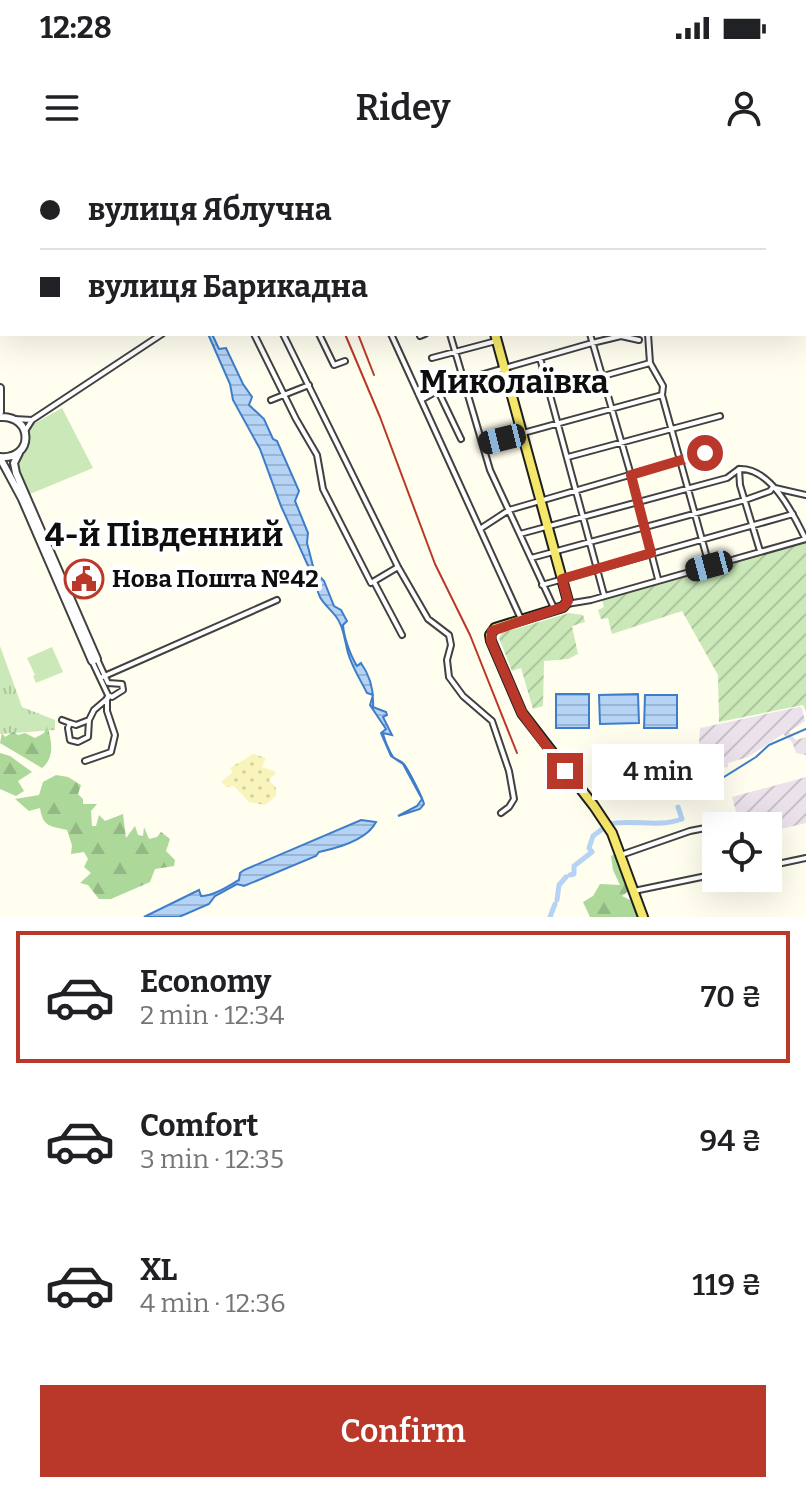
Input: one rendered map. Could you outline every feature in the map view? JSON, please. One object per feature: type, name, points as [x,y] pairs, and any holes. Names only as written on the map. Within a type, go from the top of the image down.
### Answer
[{"type":"main road","points":[[496,337],[567,604],[500,626],[492,631],[491,641],[522,713],[612,833],[643,917]]},
{"type":"street","points":[[85,761],[111,752],[115,735],[106,707],[108,697],[14,463],[32,420],[159,336]]},
{"type":"street","points":[[255,336],[318,457],[323,489],[371,583],[374,582],[402,635]]},
{"type":"street","points":[[284,336],[398,567],[428,619],[449,635],[451,645],[447,665],[453,683],[492,721],[509,771],[514,799],[501,813]]},
{"type":"street","points":[[320,336],[334,365],[345,361]]},
{"type":"street","points":[[392,336],[521,620]]},
{"type":"street","points":[[451,336],[490,470],[554,609]]},
{"type":"street","points":[[590,336],[658,579]]},
{"type":"street","points":[[421,400],[463,379],[592,343],[621,336],[639,340]]},
{"type":"street","points":[[432,358],[455,353],[496,337]]},
{"type":"street","points":[[648,337],[650,363],[663,386],[662,395],[709,566]]},
{"type":"street","points":[[540,358],[604,595]]},
{"type":"street","points":[[549,391],[650,363]]},
{"type":"street","points":[[271,400],[309,385]]},
{"type":"street","points":[[0,388],[0,412],[14,419],[25,431]]},
{"type":"street","points":[[438,391],[461,439]]},
{"type":"street","points":[[482,444],[662,395]]},
{"type":"street","points":[[568,457],[720,416]]},
{"type":"street","points":[[14,419],[32,420]]},
{"type":"street","points":[[19,453],[0,458],[22,499],[95,660]]},
{"type":"street","points":[[480,529],[509,510],[705,453]]},
{"type":"street","points":[[519,534],[727,478],[739,469],[760,473],[793,514],[806,539],[567,604]]},
{"type":"street","points":[[739,469],[760,552]]},
{"type":"street","points":[[773,487],[806,495]]},
{"type":"street","points":[[531,558],[745,500],[773,487]]},
{"type":"street","points":[[542,585],[793,514]]},
{"type":"street","points":[[374,582],[398,567]]},
{"type":"street","points":[[102,676],[277,600]]},
{"type":"street","points":[[70,723],[70,740],[78,742],[88,737],[92,712],[108,697],[121,693],[123,687],[120,683],[108,683],[102,676]]},
{"type":"street","points":[[62,720],[76,725],[89,720]]},
{"type":"street","points":[[621,855],[702,829]]},
{"type":"street","points":[[782,863],[806,858]]},
{"type":"street","points":[[634,891],[702,877]]},
{"type":"shaded area","points":[[799,707],[805,721],[789,732],[796,740],[806,737],[806,755],[796,753],[792,742],[783,734],[748,757],[728,763],[728,767],[701,772],[698,760],[700,728]]},
{"type":"shaded area","points":[[806,777],[806,823],[782,829],[782,812],[736,812],[732,797]]},
{"type":"green space","points":[[62,408],[93,468],[30,494],[16,467],[27,444],[30,426]]},
{"type":"green space","points":[[806,542],[806,712],[803,705],[719,722],[718,675],[682,611],[612,634],[608,618],[601,619],[598,610],[604,607],[601,597]]},
{"type":"green space","points":[[569,613],[583,615],[585,622],[572,626],[578,654],[568,659],[544,661],[543,706],[533,709],[521,668],[512,671],[499,638],[502,633]]},
{"type":"green space","points":[[0,646],[22,707],[55,720],[55,730],[0,734]]},
{"type":"green space","points":[[52,647],[63,672],[36,683],[27,658]]},
{"type":"green space","points":[[47,726],[51,754],[42,768],[0,743],[2,733],[5,737],[13,732],[35,738],[44,733]]},
{"type":"green space","points":[[0,753],[10,756],[32,772],[18,781],[24,791],[16,796],[0,789]]},
{"type":"green space","points":[[56,775],[68,777],[81,785],[78,794],[83,804],[97,804],[91,811],[92,826],[96,826],[99,815],[105,821],[123,814],[126,838],[135,826],[138,835],[143,836],[144,827],[149,839],[161,832],[170,839],[166,851],[175,860],[174,866],[155,869],[150,882],[111,899],[99,899],[88,885],[80,883],[91,873],[84,867],[88,859],[84,852],[71,854],[72,845],[67,830],[48,825],[40,808],[29,811],[15,799],[39,795],[43,782]]},
{"type":"green space","points":[[617,853],[630,890],[622,896],[634,902],[639,917],[590,917],[583,902],[593,896],[600,884],[620,885],[611,856]]},
{"type":"sand","points":[[253,754],[266,758],[262,767],[275,774],[269,780],[276,788],[276,796],[265,805],[249,802],[234,786],[227,787],[221,782],[233,772],[230,768]]},
{"type":"water","points":[[209,336],[213,336],[219,349],[226,348],[252,397],[249,405],[264,419],[273,439],[277,441],[299,491],[295,501],[308,533],[307,543],[314,570],[324,581],[334,606],[341,610],[347,621],[343,625],[348,646],[357,666],[361,663],[367,674],[373,695],[367,693],[352,663],[339,622],[318,593],[318,581],[314,579],[281,506],[260,449],[233,400],[230,384]]},
{"type":"water","points":[[556,694],[589,694],[589,728],[556,728]]},
{"type":"water","points":[[638,694],[639,723],[600,724],[599,695]]},
{"type":"water","points":[[373,695],[373,707],[387,715],[383,717],[392,735],[383,733],[388,748],[393,757],[403,764],[391,756],[381,733],[386,729],[370,705]]},
{"type":"water","points":[[645,695],[677,695],[677,728],[644,728]]},
{"type":"water","points":[[403,764],[406,767],[418,790],[423,801],[424,804],[420,809],[398,816],[417,806],[422,799]]},
{"type":"water","points":[[361,820],[376,822],[366,834],[351,842],[319,852],[316,856],[244,886],[237,884],[215,896],[209,904],[179,917],[144,917],[199,890],[201,896],[216,893],[239,880],[244,870]]},
{"type":"waterway","points":[[708,787],[756,757],[769,745],[806,729]]},
{"type":"waterway","points":[[609,824],[673,822],[682,819],[678,807]]},
{"type":"waterway","points":[[570,875],[574,874],[574,866],[592,852],[589,848],[593,836],[605,827]]},
{"type":"waterway","points":[[557,900],[559,885],[566,877]]},
{"type":"waterway","points":[[550,917],[555,904]]},
{"type":"railway","points":[[346,336],[435,564],[470,635],[517,753]]},
{"type":"railway","points":[[359,336],[374,375]]},
{"type":"place","name":"Нова Пошта №42","points":[[84,579]]},
{"type":"district","name":"Миколаївка","points":[[514,382]]},
{"type":"district","name":"4-й Південний","points":[[164,535]]},
{"type":"route","points":[[565,771],[522,713],[503,674],[490,635],[495,628],[567,604],[562,579],[651,553],[631,475],[705,453]]}]
